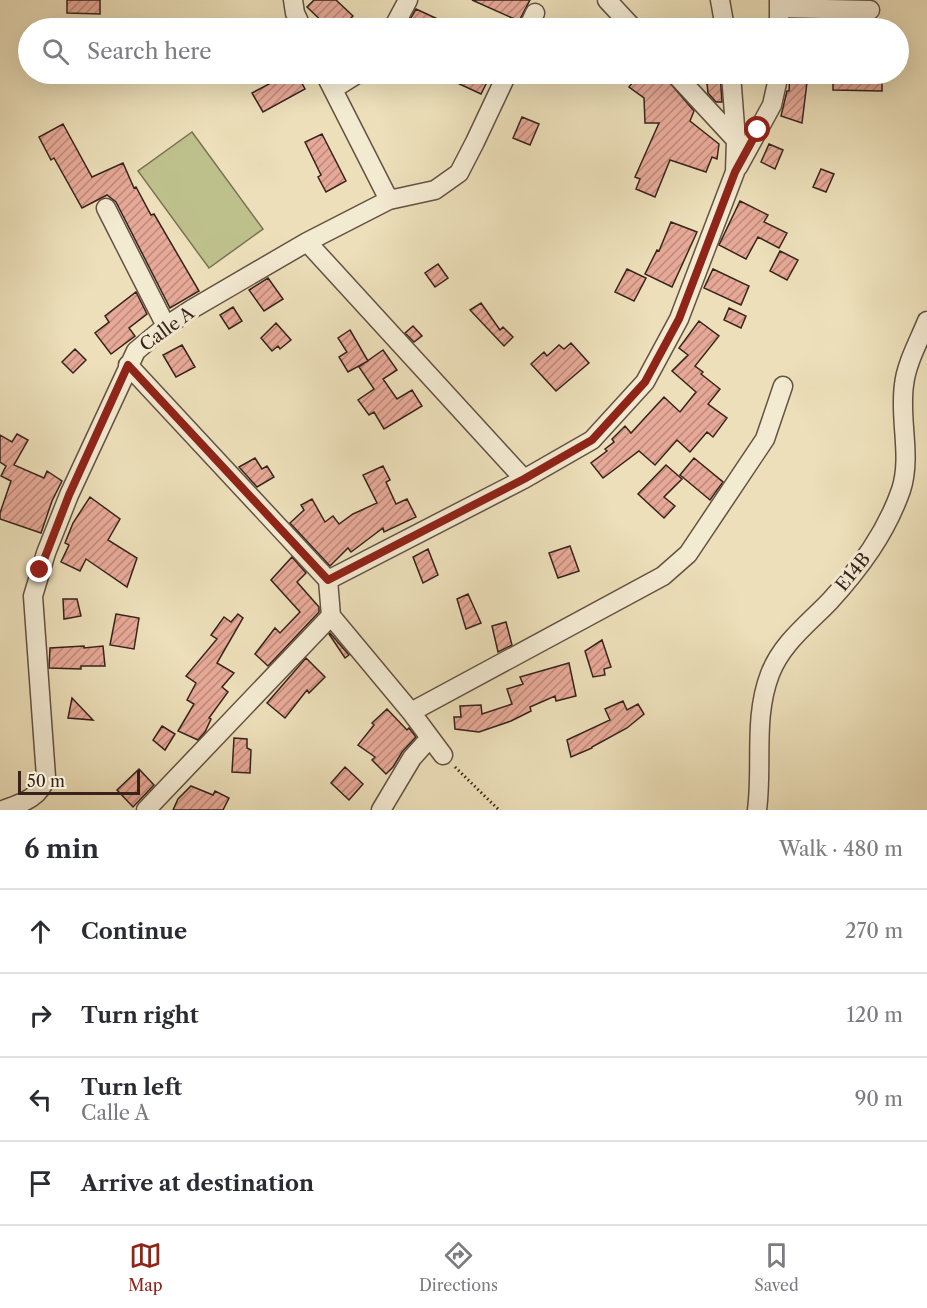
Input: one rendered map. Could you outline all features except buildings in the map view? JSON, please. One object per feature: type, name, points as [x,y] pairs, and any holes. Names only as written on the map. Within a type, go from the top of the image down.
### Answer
[{"type":"street","points":[[293,0],[297,18]]},
{"type":"street","points":[[398,18],[408,0]]},
{"type":"street","points":[[607,0],[624,18]]},
{"type":"street","points":[[720,0],[723,18]]},
{"type":"street","points":[[779,4],[870,10]]},
{"type":"street","points":[[331,84],[389,200]]},
{"type":"street","name":"Calle A","points":[[3,810],[38,794],[46,777],[33,596],[46,553],[69,495],[136,351],[166,326],[307,242],[389,200],[435,190],[459,173],[502,84]]},
{"type":"street","points":[[684,84],[736,140]]},
{"type":"street","points":[[732,84],[736,140],[735,172]]},
{"type":"street","points":[[328,580],[524,479],[592,440],[645,382],[679,319],[735,172],[772,105],[777,84]]},
{"type":"street","points":[[106,208],[166,326]]},
{"type":"street","points":[[307,242],[524,479]]},
{"type":"street","name":"E14B","points":[[757,810],[760,788],[759,735],[762,704],[770,673],[791,639],[829,602],[865,560],[891,516],[902,487],[906,448],[904,385],[927,321]]},
{"type":"street","points":[[128,365],[328,580],[331,616],[411,712],[443,756]]},
{"type":"street","points":[[411,712],[663,576],[688,554],[765,439],[783,386]]},
{"type":"street","points":[[146,810],[331,616]]},
{"type":"street","points":[[381,810],[412,758],[429,739]]},
{"type":"path","points":[[443,756],[499,810]]},
{"type":"green space","points":[[192,132],[263,229],[209,268],[138,171]]},
{"type":"route","points":[[40,570],[69,495],[128,365],[328,580],[524,479],[592,440],[645,382],[679,319],[735,172],[758,130]]}]
